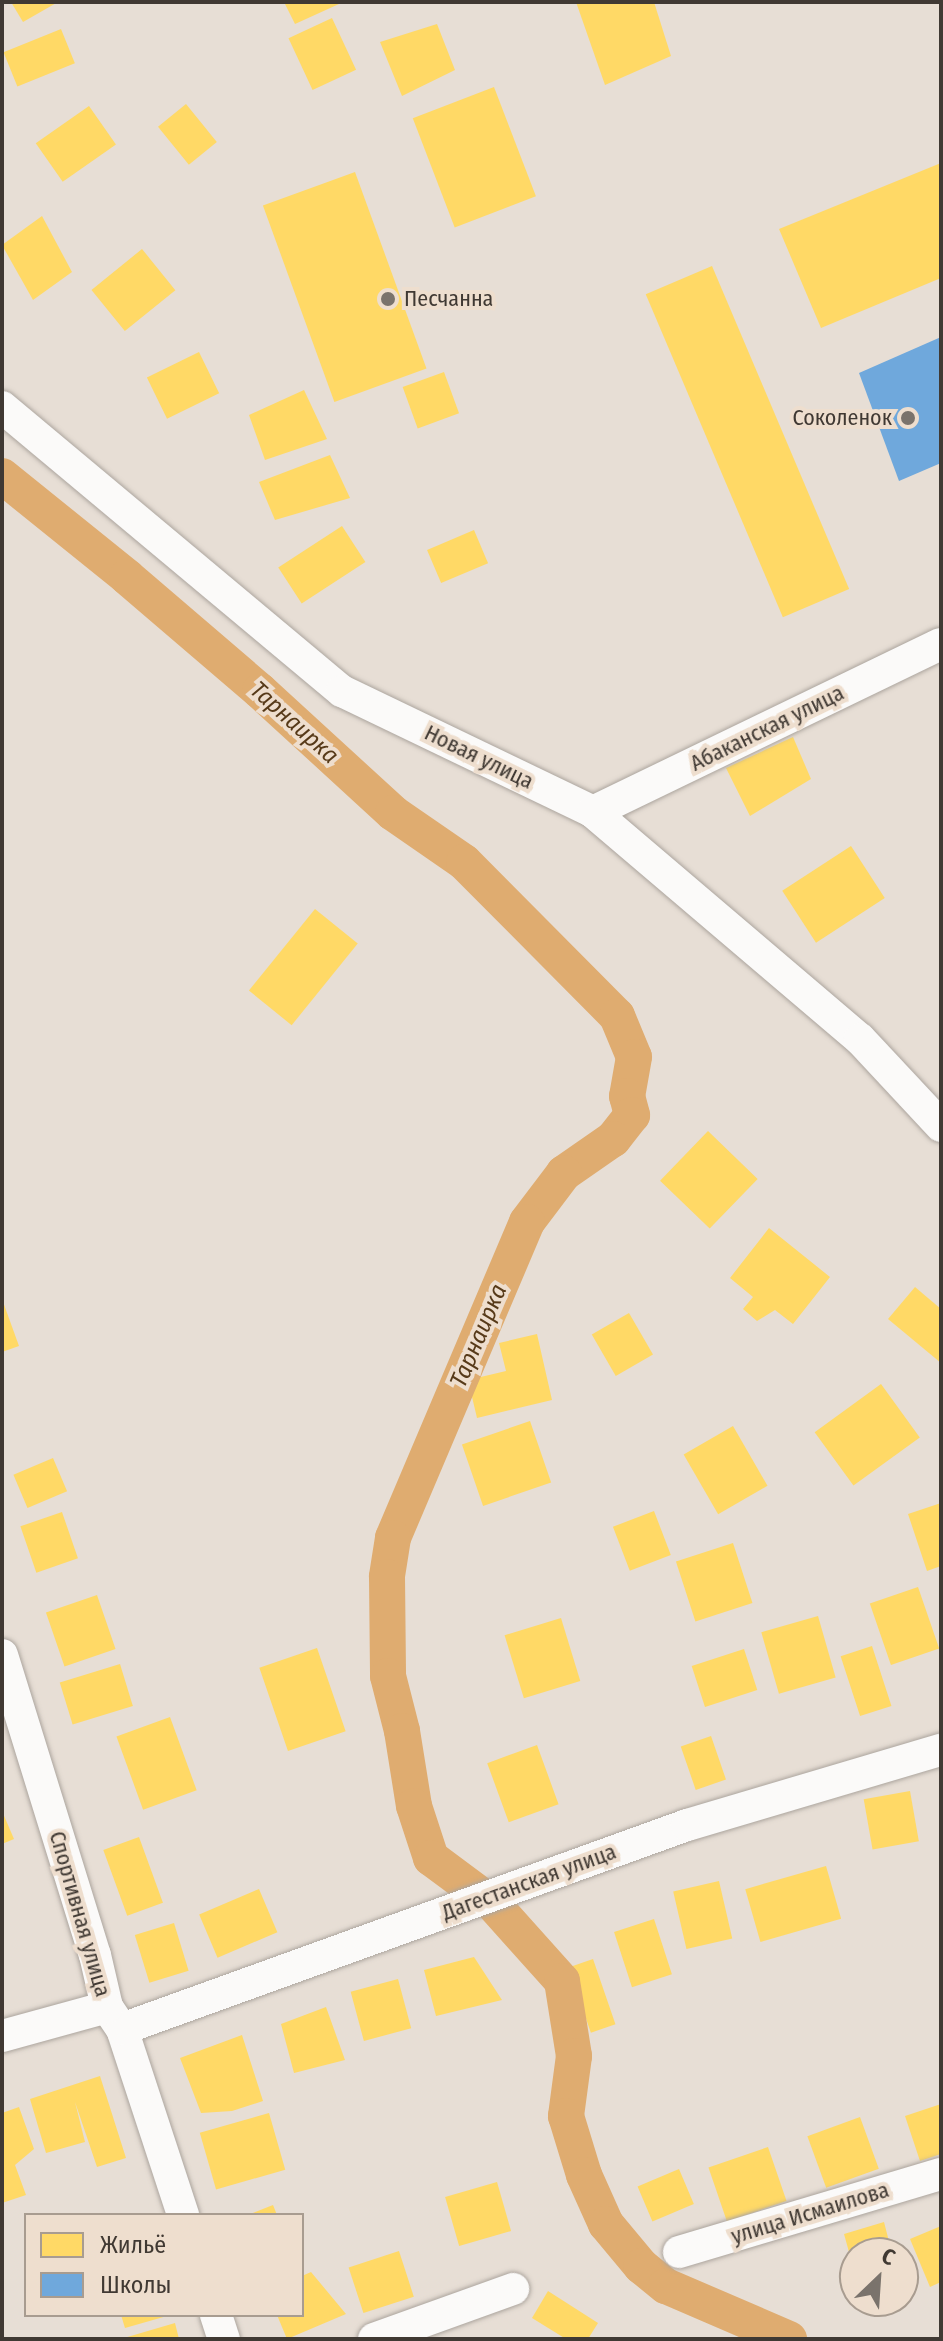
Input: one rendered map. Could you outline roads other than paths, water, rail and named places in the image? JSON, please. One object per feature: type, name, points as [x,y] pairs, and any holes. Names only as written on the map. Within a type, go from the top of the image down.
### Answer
[{"type":"street","name":"Новая улица","points":[[2,407],[342,691],[593,812],[860,1039],[941,1126]]},
{"type":"street","name":"Абаканская улица","points":[[593,812],[941,644]]},
{"type":"street","name":"Спортивная улица","points":[[2,1655],[114,2018],[182,2213]]},
{"type":"street","name":"Дагестанская улица","points":[[2,2036],[114,2018],[431,1918],[687,1825],[941,1750]]},
{"type":"street","name":"улица Исмаилова","points":[[679,2252],[941,2174]]},
{"type":"street","points":[[374,2339],[513,2289]]},
{"type":"street","points":[[217,2317],[224,2339]]},
{"type":"waterway","name":"Тарнаирка","points":[[2,476],[127,577],[260,691],[393,813],[464,862],[617,1016],[634,1057],[627,1096],[632,1115],[613,1139],[564,1173],[527,1222],[393,1538],[387,1577],[388,1676],[402,1731],[414,1806],[431,1858],[493,1904],[562,1981],[574,2056],[566,2116],[584,2175],[606,2224],[641,2266],[666,2286],[789,2339]]},
{"type":"place","name":"Песчанна","points":[[388,299]]},
{"type":"place","name":"Соколенок","points":[[908,418]]}]
